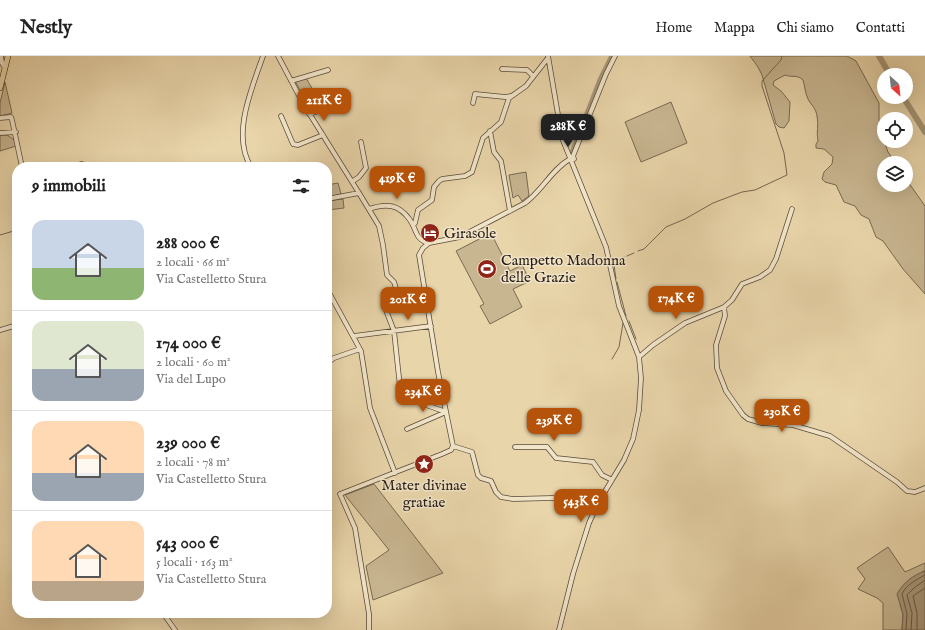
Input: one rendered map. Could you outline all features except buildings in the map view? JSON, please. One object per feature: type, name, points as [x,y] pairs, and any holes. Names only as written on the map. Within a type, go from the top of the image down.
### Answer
[{"type":"main road","points":[[0,88],[8,56]]},
{"type":"street","points":[[1,56],[5,68]]},
{"type":"street","points":[[250,162],[243,145],[243,130],[251,92],[263,56]]},
{"type":"street","points":[[278,56],[309,114],[353,181],[381,233],[387,275],[394,282],[399,298],[384,304],[394,331],[401,396],[446,412]]},
{"type":"street","points":[[453,446],[431,326],[420,255],[423,248],[429,243],[460,237],[510,211],[533,196],[560,166],[572,159],[610,64],[615,56]]},
{"type":"street","points":[[548,57],[558,124],[606,247],[619,306],[639,357],[641,394],[637,424],[630,448],[594,511],[572,574],[559,630]]},
{"type":"street","points":[[413,225],[415,223],[418,210],[432,200],[432,191],[436,184],[442,179],[465,176],[472,172],[483,138],[503,119],[509,98],[526,86],[548,57]]},
{"type":"street","points":[[502,69],[527,70],[533,76]]},
{"type":"street","points":[[291,80],[328,70]]},
{"type":"street","points":[[473,103],[475,94],[505,97],[512,96]]},
{"type":"street","points":[[309,114],[341,104],[343,111]]},
{"type":"street","points":[[281,116],[293,144],[298,145],[323,136]]},
{"type":"street","points":[[0,118],[11,117],[16,132],[21,162]]},
{"type":"street","points":[[490,131],[494,152],[501,161],[510,211]]},
{"type":"street","points":[[0,133],[16,132]]},
{"type":"street","points":[[353,181],[359,177],[366,168],[362,142]]},
{"type":"street","points":[[332,198],[359,193]]},
{"type":"street","points":[[369,209],[384,205],[393,206],[405,214],[413,225],[419,238],[429,243]]},
{"type":"street","points":[[639,357],[653,345],[685,323],[724,307],[732,300],[742,284],[770,270],[776,259],[792,209]]},
{"type":"street","points":[[332,298],[360,349],[370,408],[395,472]]},
{"type":"street","points":[[724,307],[725,316],[716,345],[717,368],[726,391],[743,415],[754,421],[762,423],[793,425],[830,436],[891,478],[907,491],[915,492],[925,488]]},
{"type":"street","points":[[0,330],[12,326]]},
{"type":"street","points":[[354,336],[431,326]]},
{"type":"street","points":[[332,359],[360,349]]},
{"type":"street","points":[[407,429],[446,412]]},
{"type":"street","points":[[369,630],[369,614],[355,528],[340,495],[341,493],[450,450],[453,446]]},
{"type":"street","points":[[453,446],[472,452],[478,475],[491,481],[496,492],[501,497],[513,499],[553,498],[594,511]]},
{"type":"street","points":[[515,447],[547,447],[556,458],[593,462],[602,475],[612,480]]},
{"type":"street","points":[[167,618],[175,630]]},
{"type":"shaded area","points":[[750,56],[847,56],[856,61],[877,99],[877,104],[879,104],[879,112],[877,112],[877,148],[887,148],[891,156],[877,156],[877,192],[913,192],[913,189],[925,206],[925,294],[903,269],[883,241],[876,237],[869,219],[861,215],[855,206],[844,202],[836,185],[825,182],[822,179],[824,172],[832,164],[833,157],[824,149],[816,148],[818,141],[817,116],[815,109],[807,97],[803,80],[798,77],[785,75],[774,81],[773,85],[781,91],[790,102],[789,121],[784,128],[779,127],[776,124],[762,75]]},
{"type":"shaded area","points":[[306,78],[323,107],[312,111],[295,81]]},
{"type":"shaded area","points":[[5,82],[12,113],[0,116],[0,103]]},
{"type":"shaded area","points":[[671,102],[687,143],[641,162],[625,122]]},
{"type":"shaded area","points":[[0,135],[7,135],[16,141],[16,146],[0,151]]},
{"type":"shaded area","points":[[526,172],[529,196],[522,201],[518,195],[513,198],[509,175]]},
{"type":"shaded area","points":[[338,183],[341,194],[332,197],[332,184]]},
{"type":"shaded area","points":[[343,199],[344,208],[332,209],[332,200]]},
{"type":"shaded area","name":"Campetto Madonna delle Grazie","points":[[491,233],[510,271],[522,265],[530,281],[513,289],[522,307],[490,324],[480,306],[484,304],[456,251]]},
{"type":"shaded area","points":[[374,484],[443,573],[373,600],[366,566],[389,550],[345,495]]},
{"type":"shaded area","points":[[888,547],[905,572],[925,563],[925,571],[923,571],[900,605],[903,614],[902,630],[883,630],[883,603],[877,598],[858,589],[865,579],[857,568]]},
{"type":"water","points":[[925,571],[925,630],[902,630],[903,614],[897,594],[902,586],[909,580]]},
{"type":"waterway","points":[[571,153],[600,78],[611,56]]},
{"type":"waterway","points":[[638,251],[644,249],[666,227],[685,219],[713,203],[742,192],[755,190],[787,175],[784,153],[762,86],[762,81],[781,60],[782,56]]},
{"type":"waterway","points":[[879,56],[886,68]]},
{"type":"waterway","points":[[907,104],[925,132]]},
{"type":"waterway","points":[[0,235],[12,231]]},
{"type":"waterway","points":[[627,256],[634,253]]},
{"type":"waterway","points":[[618,260],[624,257]]},
{"type":"waterway","points":[[614,265],[616,279]]},
{"type":"waterway","points":[[617,282],[626,316]]},
{"type":"waterway","points":[[629,321],[636,339]]},
{"type":"waterway","points":[[612,359],[619,347],[623,323]]},
{"type":"place","name":"Girasole","points":[[430,233]]},
{"type":"place","name":"Campetto Madonna delle Grazie","points":[[487,269]]},
{"type":"place","name":"Mater divinae gratiae","points":[[424,464]]}]
